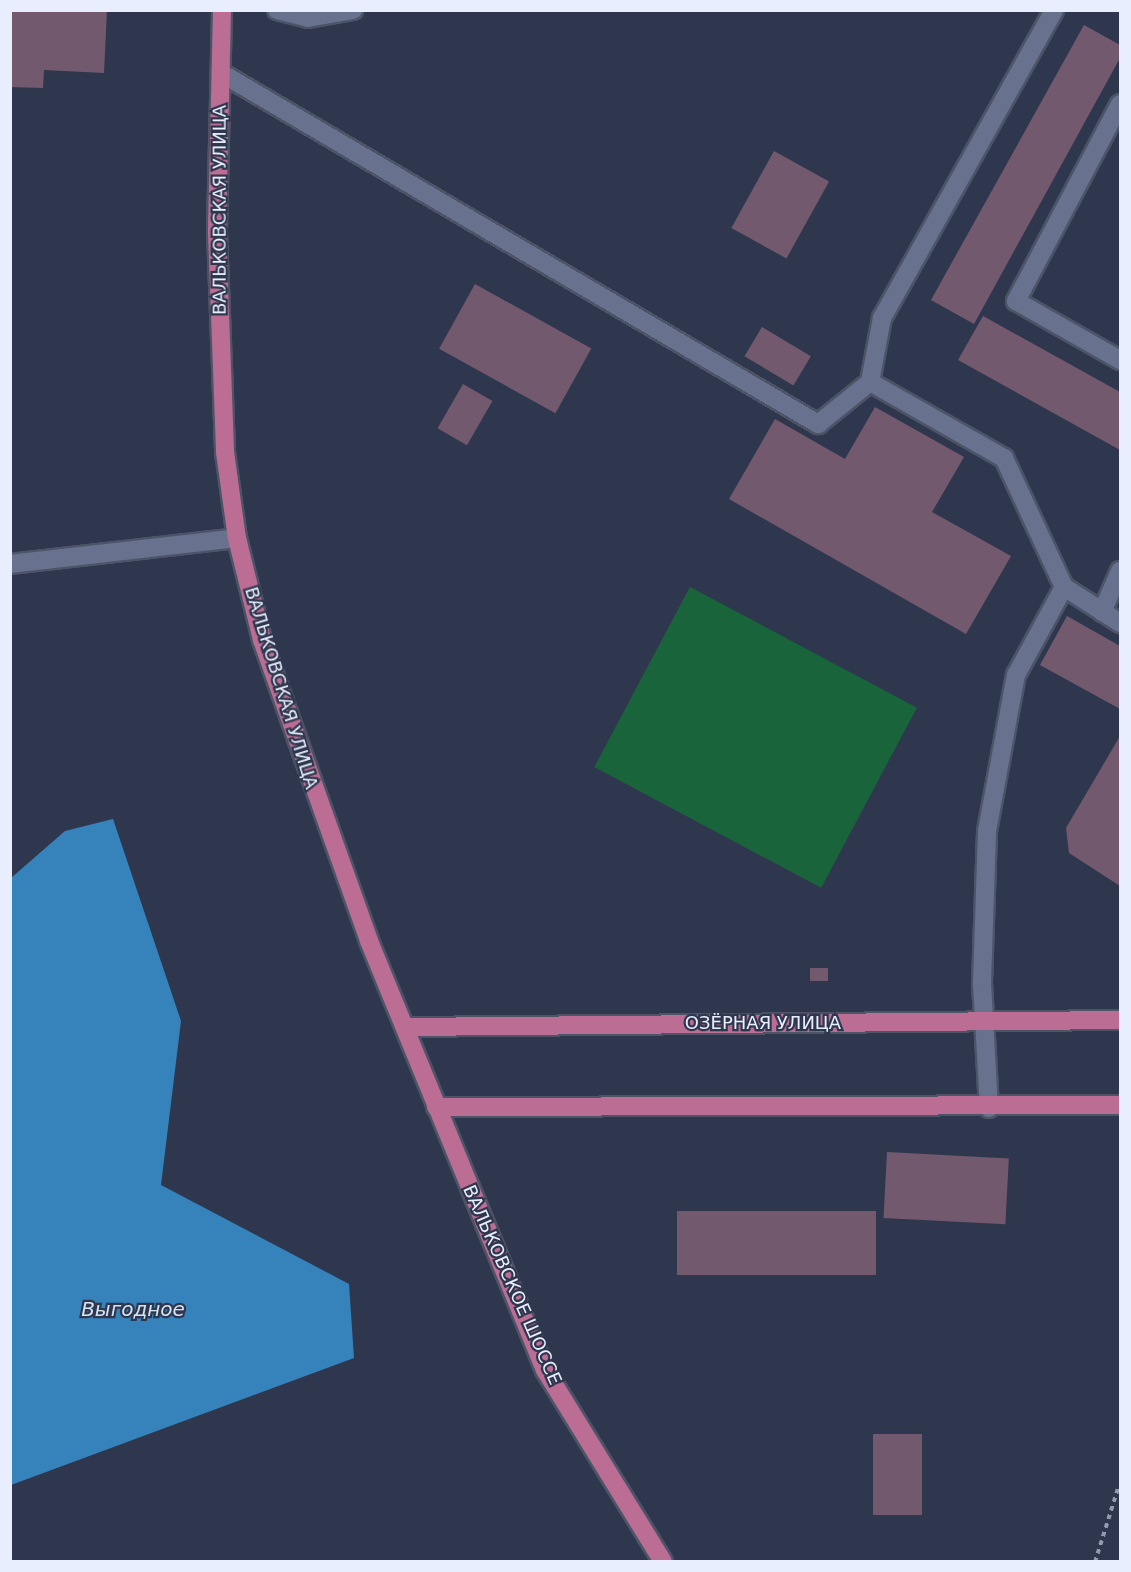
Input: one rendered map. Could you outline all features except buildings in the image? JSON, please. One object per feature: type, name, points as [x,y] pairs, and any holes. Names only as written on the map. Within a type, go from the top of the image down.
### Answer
[{"type":"main road","name":"ВАЛЬКОВСКАЯ УЛИЦА","points":[[222,10],[217,232],[225,452],[237,538],[262,640],[311,787],[406,1027]]},
{"type":"main road","name":"ОЗЁРНАЯ УЛИЦА","points":[[406,1027],[1120,1020]]},
{"type":"main road","name":"ВАЛЬКОВСКОЕ ШОССЕ","points":[[406,1027],[435,1107],[545,1370],[663,1562]]},
{"type":"main road","points":[[435,1107],[989,1108],[1120,1105]]},
{"type":"street","points":[[277,10],[308,18],[353,10]]},
{"type":"street","points":[[220,73],[818,424],[870,382],[882,318],[1054,10]]},
{"type":"street","points":[[1120,104],[1016,300],[1120,360]]},
{"type":"street","points":[[870,382],[1004,458],[1064,587],[1120,622]]},
{"type":"street","points":[[10,564],[237,538]]},
{"type":"street","points":[[1102,612],[1120,571]]},
{"type":"street","points":[[989,1108],[986,1023],[987,831],[1016,675],[1064,587]]},
{"type":"path","points":[[1095,1562],[1118,1488]]},
{"type":"green space","points":[[690,587],[917,708],[821,888],[594,767]]},
{"type":"water","name":"Выгодное","points":[[113,819],[181,1021],[161,1185],[349,1284],[354,1358],[11,1485],[11,878],[65,831]]}]
